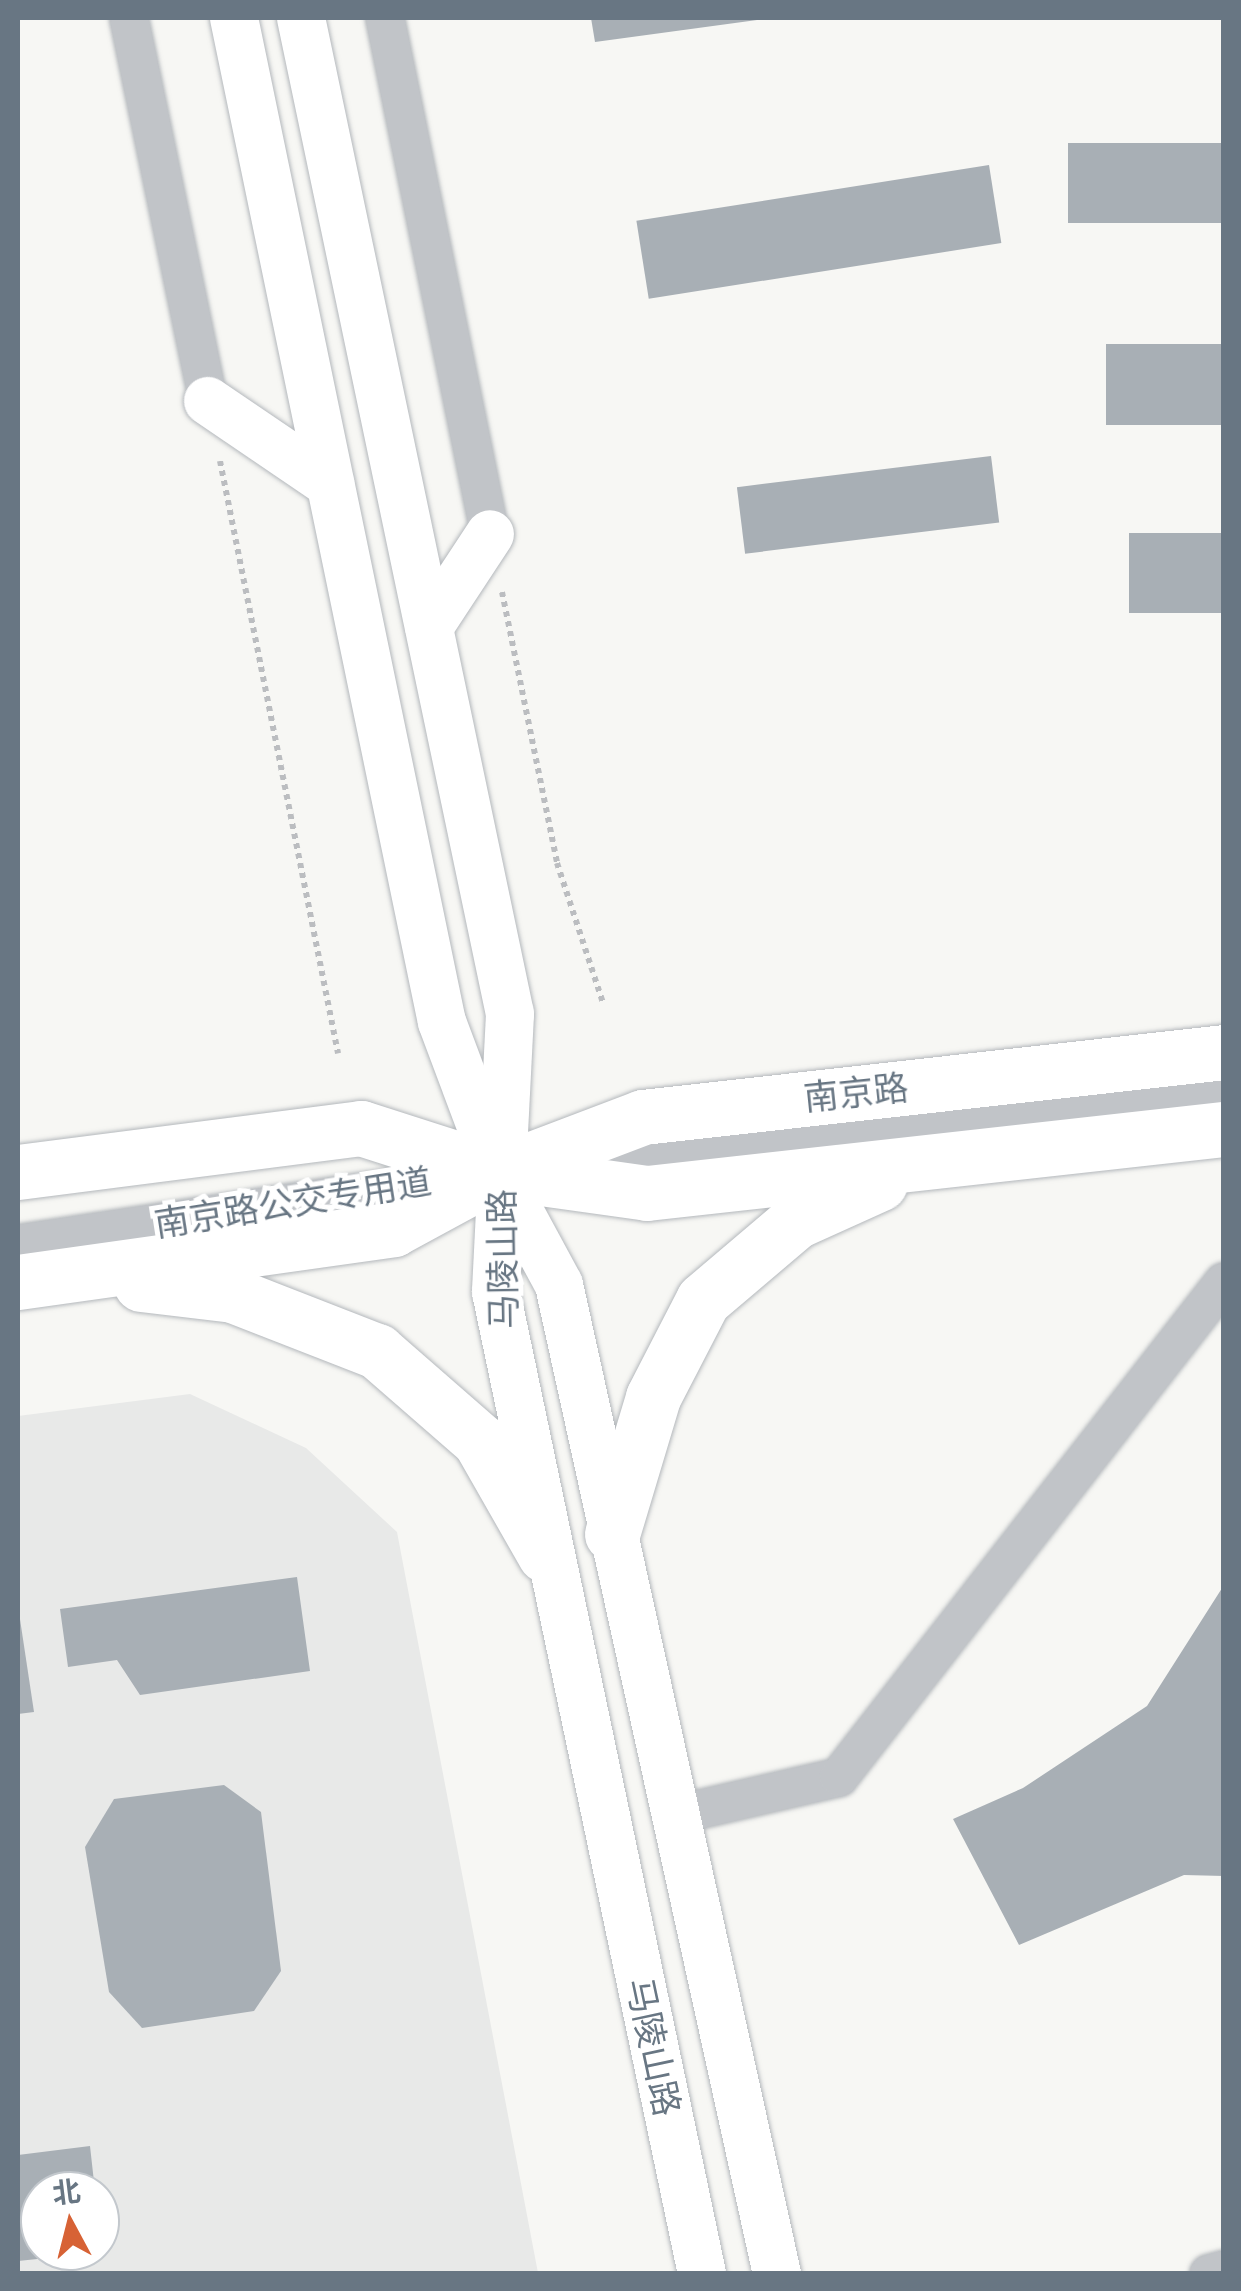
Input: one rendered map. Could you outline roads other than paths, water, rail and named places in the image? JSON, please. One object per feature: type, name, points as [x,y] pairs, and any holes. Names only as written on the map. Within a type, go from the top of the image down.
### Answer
[{"type":"highway","name":"南京路","points":[[43,1278],[393,1229],[498,1172],[643,1116],[1224,1052]]},
{"type":"highway","points":[[18,1172],[361,1128],[498,1172],[647,1193],[1224,1129]]},
{"type":"highway","points":[[612,1534],[653,1397],[702,1300],[796,1220],[928,1162]]},
{"type":"highway","points":[[43,1278],[234,1295],[376,1351],[480,1440],[545,1554]]},
{"type":"main road","points":[[234,18],[442,1022],[498,1172]]},
{"type":"main road","points":[[301,18],[510,1014],[498,1172]]},
{"type":"main road","points":[[208,401],[330,484]]},
{"type":"main road","points":[[429,627],[490,534]]},
{"type":"main road","name":"马陵山路","points":[[498,1172],[559,1284],[777,2274]]},
{"type":"main road","name":"马陵山路","points":[[498,1172],[496,1292],[545,1554],[702,2274]]},
{"type":"street","points":[[129,18],[208,401]]},
{"type":"street","points":[[384,18],[490,534]]},
{"type":"street","name":"南京路公交专用道","points":[[18,1244],[498,1172],[1224,1087]]},
{"type":"street","points":[[675,1814],[839,1776],[1224,1282]]},
{"type":"street","points":[[1210,2274],[1224,2270]]}]
